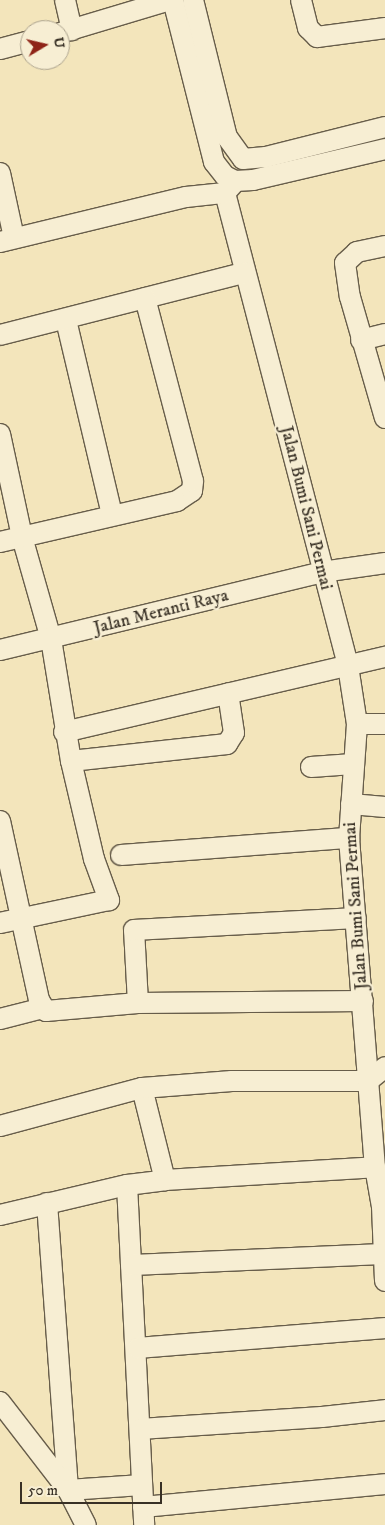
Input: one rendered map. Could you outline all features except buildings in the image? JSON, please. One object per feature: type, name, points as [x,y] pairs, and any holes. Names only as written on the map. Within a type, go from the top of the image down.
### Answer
[{"type":"street","points":[[65,0],[66,20]]},
{"type":"street","points":[[70,30],[172,0],[214,162],[225,176],[230,187]]},
{"type":"street","points":[[194,0],[227,137],[243,159]]},
{"type":"street","points":[[301,0],[308,28],[317,37],[385,28]]},
{"type":"street","points":[[0,49],[20,44]]},
{"type":"street","points":[[243,159],[266,157],[385,127]]},
{"type":"street","points":[[0,173],[7,240],[385,149]]},
{"type":"street","points":[[230,187],[243,159]]},
{"type":"street","name":"Jalan Bumi Sani Permai","points":[[230,187],[244,273],[348,666],[357,724],[349,838],[368,1081],[380,1120],[376,1167],[385,1281]]},
{"type":"street","points":[[385,246],[357,252],[346,263],[346,278],[361,340],[385,418]]},
{"type":"street","points":[[0,336],[244,273]]},
{"type":"street","points":[[0,542],[177,501],[188,497],[192,491],[193,481],[145,298]]},
{"type":"street","points":[[66,320],[112,515]]},
{"type":"street","points":[[361,340],[385,334]]},
{"type":"street","points":[[0,434],[22,536],[51,639],[64,732],[94,859],[109,900],[0,924]]},
{"type":"street","name":"Jalan Meranti Raya","points":[[0,650],[322,572],[385,563]]},
{"type":"street","points":[[64,732],[385,657]]},
{"type":"street","points":[[71,761],[227,744],[234,733],[228,693]]},
{"type":"street","points":[[357,724],[385,724]]},
{"type":"street","points":[[311,768],[353,764]]},
{"type":"street","points":[[351,804],[385,807]]},
{"type":"street","points":[[0,820],[3,843],[38,1000],[43,1008],[51,1012],[138,1003],[362,1001]]},
{"type":"street","points":[[121,855],[349,838]]},
{"type":"street","points":[[138,1003],[134,930],[356,918]]},
{"type":"street","points":[[0,1019],[43,1008]]},
{"type":"street","points":[[0,1126],[142,1088],[232,1081],[368,1081],[385,1067]]},
{"type":"street","points":[[142,1088],[165,1180]]},
{"type":"street","points":[[0,1215],[127,1185],[165,1180],[376,1167]]},
{"type":"street","points":[[127,1185],[138,1348],[144,1516],[385,1484]]},
{"type":"street","points":[[47,1203],[68,1490]]},
{"type":"street","points":[[131,1266],[384,1254]]},
{"type":"street","points":[[138,1348],[385,1328]]},
{"type":"street","points":[[0,1402],[68,1490],[86,1525]]},
{"type":"street","points":[[140,1428],[322,1417],[385,1410]]},
{"type":"street","points":[[68,1490],[142,1485]]}]
